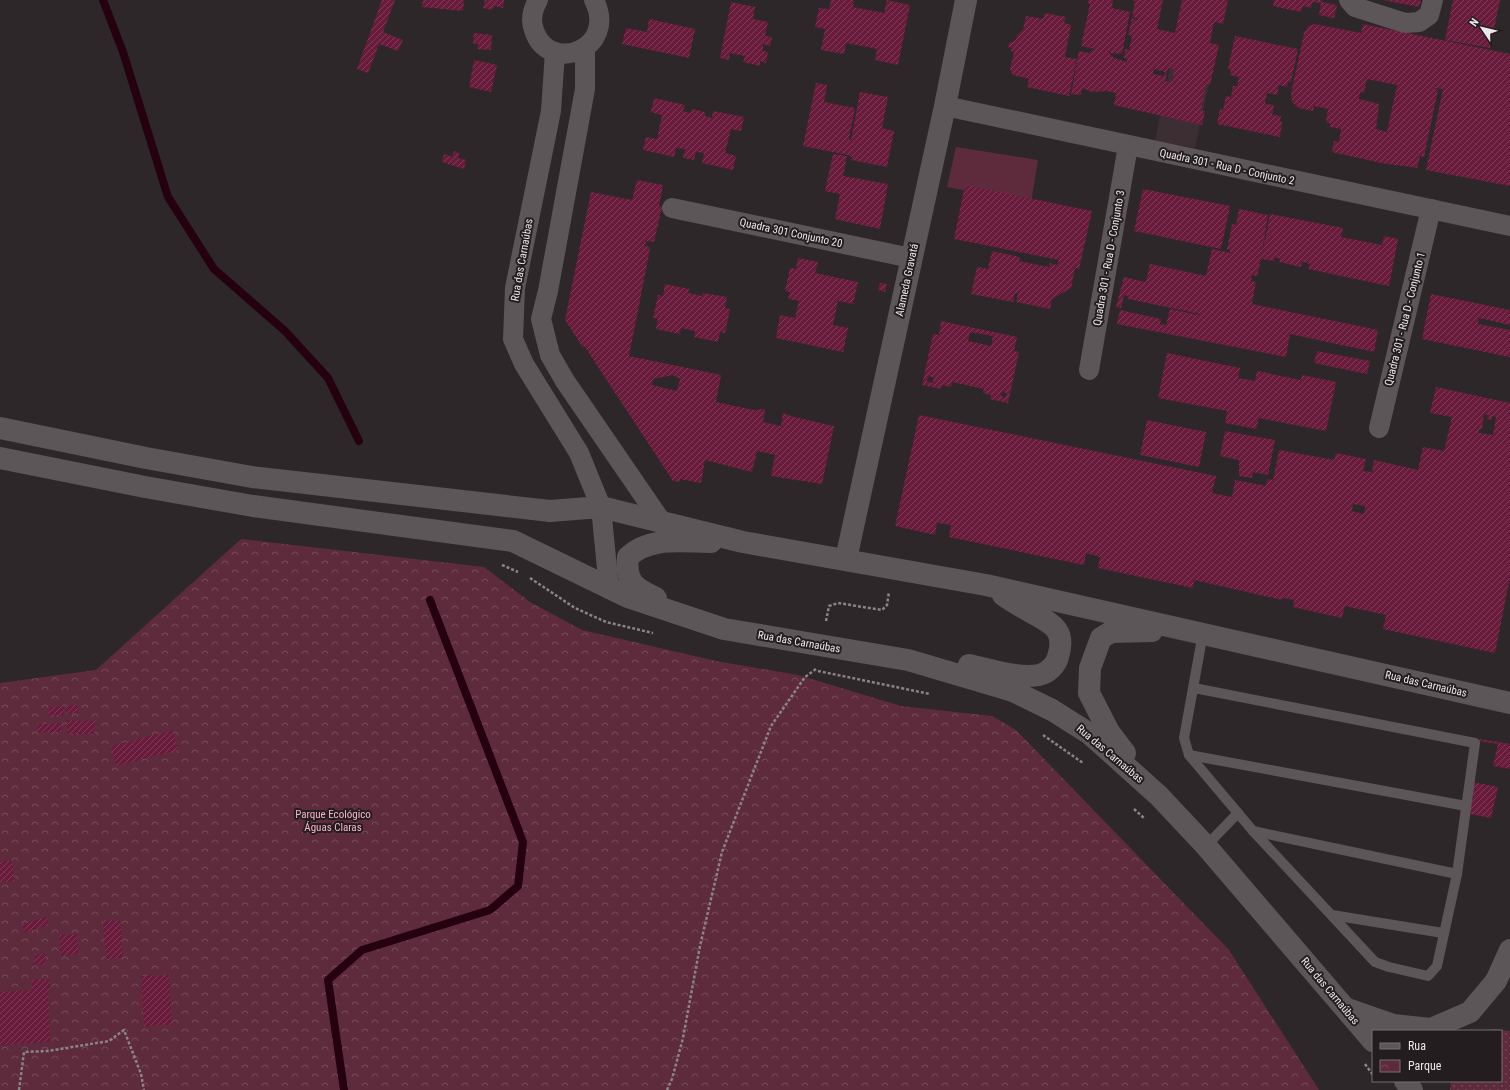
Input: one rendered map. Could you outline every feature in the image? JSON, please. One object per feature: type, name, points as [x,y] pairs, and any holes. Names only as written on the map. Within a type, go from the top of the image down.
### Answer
[{"type":"street","points":[[537,0],[532,13],[532,25],[536,36],[544,46],[555,52],[570,54],[585,48],[595,38],[600,25],[599,11],[594,0]]},
{"type":"street","name":"Alameda Gravatá","points":[[846,559],[945,106],[966,0]]},
{"type":"street","points":[[1349,0],[1355,7],[1405,22],[1419,22],[1429,16],[1433,0]]},
{"type":"street","points":[[585,48],[585,89],[548,291],[541,319],[550,355],[565,381],[661,521]]},
{"type":"street","name":"Rua das Carnaúbas","points":[[555,52],[551,111],[515,288],[512,339],[524,364],[579,453],[601,507],[743,542],[846,559],[986,585],[1510,704]]},
{"type":"street","name":"Quadra 301 - Rua D - Conjunto 2","points":[[945,106],[1510,226]]},
{"type":"street","name":"Quadra 301 - Rua D - Conjunto 3","points":[[1089,370],[1128,146]]},
{"type":"street","name":"Quadra 301 Conjunto 20","points":[[672,208],[911,258]]},
{"type":"street","name":"Quadra 301 - Rua D - Conjunto 1","points":[[1379,428],[1431,209]]},
{"type":"street","points":[[0,428],[146,458],[252,477],[550,511],[601,507],[609,589]]},
{"type":"street","name":"Rua das Carnaúbas","points":[[0,458],[145,487],[254,506],[513,541],[628,597],[724,629],[908,660],[1013,691],[1052,710],[1090,734],[1160,796],[1206,846],[1347,1009],[1372,1041]]},
{"type":"street","points":[[724,629],[645,593],[631,582],[626,572],[628,557],[635,550],[645,545],[660,543],[743,542]]},
{"type":"street","points":[[908,660],[950,662],[1022,675],[1039,675],[1048,671],[1057,661],[1060,649],[1061,639],[1055,628],[1044,618],[1031,612],[986,585]]},
{"type":"street","points":[[1160,796],[1109,732],[1089,693],[1090,668],[1101,638],[1111,632],[1197,632]]},
{"type":"street","points":[[1347,1009],[1394,1025],[1431,1029],[1470,1012],[1496,981],[1510,950]]},
{"type":"street","points":[[1406,1082],[1412,1090]]},
{"type":"lane","points":[[1194,688],[1475,743],[1457,874],[1437,966],[1428,976],[1389,967],[1375,962],[1253,831],[1189,755],[1184,738],[1194,688],[1197,632]]},
{"type":"lane","points":[[1189,755],[1466,806]]},
{"type":"lane","points":[[1206,846],[1238,813]]},
{"type":"lane","points":[[1253,831],[1457,874]]},
{"type":"lane","points":[[1332,915],[1443,933]]},
{"type":"path","points":[[495,562],[522,574]]},
{"type":"path","points":[[821,646],[829,606],[838,603],[882,610],[886,604],[894,568]]},
{"type":"path","points":[[529,577],[575,608],[606,622],[658,634]]},
{"type":"path","points":[[808,669],[936,695]]},
{"type":"path","points":[[667,1090],[672,1079],[683,1038],[700,946],[722,852],[772,726],[805,677],[816,671]]},
{"type":"path","points":[[1040,733],[1088,766]]},
{"type":"path","points":[[1132,807],[1148,822]]},
{"type":"path","points":[[19,1090],[24,1052],[48,1051],[109,1041],[124,1030],[142,1074],[144,1090]]},
{"type":"path","points":[[1364,1063],[1372,1074]]},
{"type":"shaded area","points":[[1175,42],[1216,51],[1195,148],[1155,141]]},
{"type":"green space","points":[[956,147],[1038,160],[1031,203],[947,187]]},
{"type":"green space","name":"Parque Ecológico Águas Claras","points":[[241,539],[484,567],[530,602],[582,630],[716,661],[798,675],[901,706],[992,716],[1016,730],[1229,950],[1319,1090],[0,1090],[0,683],[96,670]]},
{"type":"green space","points":[[1502,1030],[1510,1031],[1510,1090],[1450,1090],[1451,1082],[1502,1082]]},
{"type":"building","points":[[382,0],[395,0],[383,32],[403,40],[398,51],[379,44],[368,73],[357,69]]},
{"type":"building","points":[[423,0],[464,0],[463,11],[422,7]]},
{"type":"building","points":[[485,0],[504,0],[503,8],[494,6],[492,10],[483,8]]},
{"type":"building","points":[[831,0],[854,0],[853,7],[884,13],[887,0],[910,5],[898,65],[875,60],[877,49],[868,47],[846,43],[844,54],[821,50],[825,29],[815,27],[819,8],[829,9]]},
{"type":"building","points":[[1088,0],[1113,0],[1112,8],[1130,12],[1122,54],[1109,53],[1114,58],[1127,62],[1127,59],[1124,58],[1125,49],[1129,50],[1132,36],[1128,35],[1132,18],[1138,20],[1138,18],[1132,17],[1135,1],[1132,0],[1163,0],[1157,29],[1175,33],[1182,0],[1228,0],[1223,24],[1214,22],[1210,43],[1219,45],[1210,85],[1206,84],[1201,111],[1205,111],[1202,125],[1114,105],[1116,93],[1105,91],[1092,92],[1082,88],[1081,95],[1071,94],[1079,51],[1089,53],[1095,49],[1081,46],[1090,4],[1088,3]],"holes":[[[1168,68],[1174,69],[1172,82],[1165,81]],[[1154,69],[1165,72],[1164,76],[1153,74]]]},
{"type":"building","points":[[1274,0],[1322,0],[1322,2],[1337,5],[1334,18],[1319,15],[1321,3],[1312,2],[1311,8],[1303,6],[1301,12],[1273,6]]},
{"type":"building","points":[[1383,0],[1421,0],[1419,7]]},
{"type":"building","points":[[1453,0],[1500,0],[1490,48],[1445,40]]},
{"type":"building","points":[[731,2],[755,7],[753,19],[768,22],[765,36],[772,37],[770,46],[763,44],[763,51],[768,52],[766,63],[760,61],[760,66],[743,62],[745,56],[730,53],[729,60],[720,58]]},
{"type":"building","points":[[1045,13],[1066,17],[1064,23],[1071,25],[1065,57],[1077,59],[1069,96],[1027,87],[1029,79],[1013,75],[1010,69],[1014,52],[1011,51],[1012,48],[1008,47],[1009,43],[1016,40],[1017,35],[1023,30],[1026,16],[1043,19]]},
{"type":"building","points":[[649,19],[695,29],[689,58],[622,44],[626,28],[647,32]]},
{"type":"building","points":[[1315,24],[1361,33],[1363,24],[1510,54],[1510,186],[1426,170],[1443,89],[1434,88],[1438,90],[1424,157],[1420,156],[1417,168],[1381,163],[1332,152],[1334,141],[1339,142],[1341,129],[1330,127],[1330,123],[1326,122],[1328,109],[1314,106],[1313,111],[1299,108],[1292,102],[1291,93],[1304,33],[1308,26]],"holes":[[[1367,79],[1397,85],[1387,132],[1376,129],[1379,104],[1359,99],[1360,92],[1364,93]]]},
{"type":"building","points":[[474,33],[492,35],[491,50],[477,49],[478,44],[473,44]]},
{"type":"building","points":[[1235,36],[1298,49],[1291,82],[1288,82],[1287,87],[1279,85],[1277,95],[1267,93],[1265,104],[1274,105],[1272,115],[1281,116],[1280,121],[1282,122],[1280,137],[1217,124],[1220,109],[1223,110],[1226,96],[1231,97],[1233,86],[1237,86],[1239,77],[1230,75],[1231,70],[1228,69]]},
{"type":"building","points":[[474,60],[497,65],[491,92],[469,87]]},
{"type":"building","points":[[816,83],[827,85],[824,102],[855,108],[849,139],[851,140],[860,92],[888,97],[882,128],[894,131],[887,167],[851,160],[852,157],[848,155],[803,146]]},
{"type":"building","points":[[654,98],[685,105],[683,111],[691,113],[692,109],[705,112],[705,116],[712,118],[713,111],[744,117],[741,131],[731,129],[725,153],[736,156],[733,170],[702,163],[704,153],[696,152],[694,160],[683,158],[685,149],[676,148],[674,157],[643,150],[646,137],[657,139],[662,115],[651,112]]},
{"type":"building","points":[[454,151],[459,153],[458,158],[466,160],[464,169],[442,162],[444,154],[452,157]]},
{"type":"building","points":[[833,154],[847,156],[843,176],[888,184],[880,229],[835,219],[840,194],[825,191]]},
{"type":"building","points":[[637,180],[663,185],[659,206],[662,207],[654,242],[646,241],[645,246],[650,247],[650,249],[629,356],[721,375],[716,402],[754,410],[765,409],[763,422],[781,426],[783,413],[834,426],[822,484],[771,476],[775,455],[757,451],[752,472],[705,460],[701,483],[680,479],[680,482],[673,481],[585,347],[582,346],[565,320],[591,192],[632,200]],"holes":[[[673,375],[680,379],[677,391],[652,385],[653,379]]]},
{"type":"building","points":[[965,185],[1092,211],[1079,269],[1075,268],[1071,288],[1052,299],[1050,309],[1016,302],[1018,293],[1015,293],[1013,302],[971,294],[977,267],[988,269],[992,251],[1020,257],[1019,261],[1049,267],[1050,263],[1057,265],[1059,260],[954,239]]},
{"type":"building","points":[[1143,189],[1230,206],[1221,249],[1134,231]]},
{"type":"building","points":[[1239,209],[1268,215],[1257,276],[1252,275],[1251,281],[1256,282],[1252,304],[1378,330],[1374,352],[1290,334],[1286,357],[1117,324],[1120,310],[1161,319],[1160,324],[1166,325],[1170,309],[1199,315],[1200,314],[1128,299],[1128,296],[1124,295],[1121,308],[1116,307],[1124,277],[1146,282],[1150,264],[1206,276],[1212,249],[1230,253],[1230,250],[1227,249],[1232,224],[1236,225]]},
{"type":"building","points":[[1270,214],[1343,228],[1341,237],[1382,245],[1384,236],[1398,239],[1389,286],[1308,269],[1310,264],[1302,262],[1301,267],[1279,262],[1280,259],[1274,257],[1274,261],[1261,259]]},
{"type":"building","points":[[798,258],[818,262],[815,273],[858,282],[853,304],[838,301],[833,325],[848,328],[843,352],[776,338],[780,315],[795,318],[799,301],[788,299],[790,292],[785,291],[790,268],[796,269]]},
{"type":"building","points":[[880,283],[887,284],[885,292],[878,290]]},
{"type":"building","points":[[665,284],[689,289],[688,293],[702,296],[703,293],[727,297],[725,308],[730,309],[725,333],[720,332],[718,342],[694,337],[695,331],[681,328],[680,334],[656,329],[658,319],[653,318],[658,295],[663,296]]},
{"type":"building","points":[[1431,294],[1510,310],[1510,325],[1479,318],[1478,324],[1510,330],[1510,357],[1422,339]]},
{"type":"building","points":[[941,321],[1017,337],[1014,351],[1019,352],[1008,403],[990,399],[991,395],[983,393],[984,389],[952,382],[951,387],[942,385],[941,389],[922,385],[933,334],[939,335]],"holes":[[[970,332],[993,336],[991,346],[968,341]],[[929,376],[934,378],[932,383],[927,381]],[[1004,391],[1007,395],[1004,398],[1000,394]]]},
{"type":"building","points":[[1317,351],[1370,361],[1367,374],[1314,363]]},
{"type":"building","points":[[1167,353],[1240,368],[1238,378],[1255,381],[1257,371],[1301,380],[1302,375],[1336,382],[1326,431],[1259,418],[1256,429],[1225,423],[1227,411],[1158,398]]},
{"type":"building","points":[[1436,387],[1510,403],[1510,577],[1495,653],[1383,629],[1386,615],[1345,606],[1342,618],[1293,607],[1294,600],[1283,598],[1282,600],[1194,580],[1193,588],[1098,568],[1100,557],[1086,553],[1084,565],[949,537],[951,525],[937,523],[935,535],[895,526],[919,415],[1216,476],[1212,493],[1232,497],[1235,480],[1266,486],[1267,479],[1273,480],[1279,450],[1334,460],[1336,453],[1366,459],[1363,471],[1372,472],[1374,460],[1418,470],[1423,447],[1444,451],[1452,417],[1430,413]],"holes":[[[1484,414],[1488,415],[1487,419],[1492,420],[1492,416],[1496,417],[1493,435],[1479,433],[1479,429],[1482,429]],[[1353,504],[1365,506],[1364,514],[1352,511]]]},
{"type":"building","points":[[1147,420],[1206,432],[1199,467],[1140,455]]},
{"type":"building","points":[[1225,431],[1275,440],[1268,475],[1253,472],[1252,478],[1239,476],[1239,460],[1220,456]]},
{"type":"building","points":[[77,704],[78,713],[66,714],[66,706]]},
{"type":"building","points":[[63,706],[64,715],[48,715],[50,707]]},
{"type":"building","points":[[67,720],[95,721],[94,734],[67,734]]},
{"type":"building","points":[[61,723],[62,732],[38,733],[37,731],[37,724]]},
{"type":"building","points":[[173,730],[178,750],[116,766],[111,746]]},
{"type":"building","points":[[1480,739],[1510,744],[1510,769],[1493,766],[1498,744],[1479,741]]},
{"type":"building","points":[[1467,781],[1498,787],[1491,818],[1460,812]]},
{"type":"building","points":[[0,861],[12,861],[14,881],[0,882]]},
{"type":"building","points":[[46,917],[49,925],[25,933],[21,925]]},
{"type":"building","points":[[120,920],[123,958],[106,959],[103,921]]},
{"type":"building","points":[[77,934],[79,954],[61,956],[59,935]]},
{"type":"building","points":[[35,954],[46,955],[45,965],[34,964]]},
{"type":"building","points":[[169,975],[172,1025],[144,1026],[141,976]]},
{"type":"building","points":[[50,979],[50,990],[48,990],[50,1042],[0,1045],[0,992],[32,990],[31,980]]},
{"type":"waterway","points":[[103,0],[123,52],[168,197],[214,269],[285,331],[328,378],[359,441]]},
{"type":"waterway","points":[[344,1090],[328,980],[362,950],[490,910],[518,886],[523,842],[430,600]]}]
